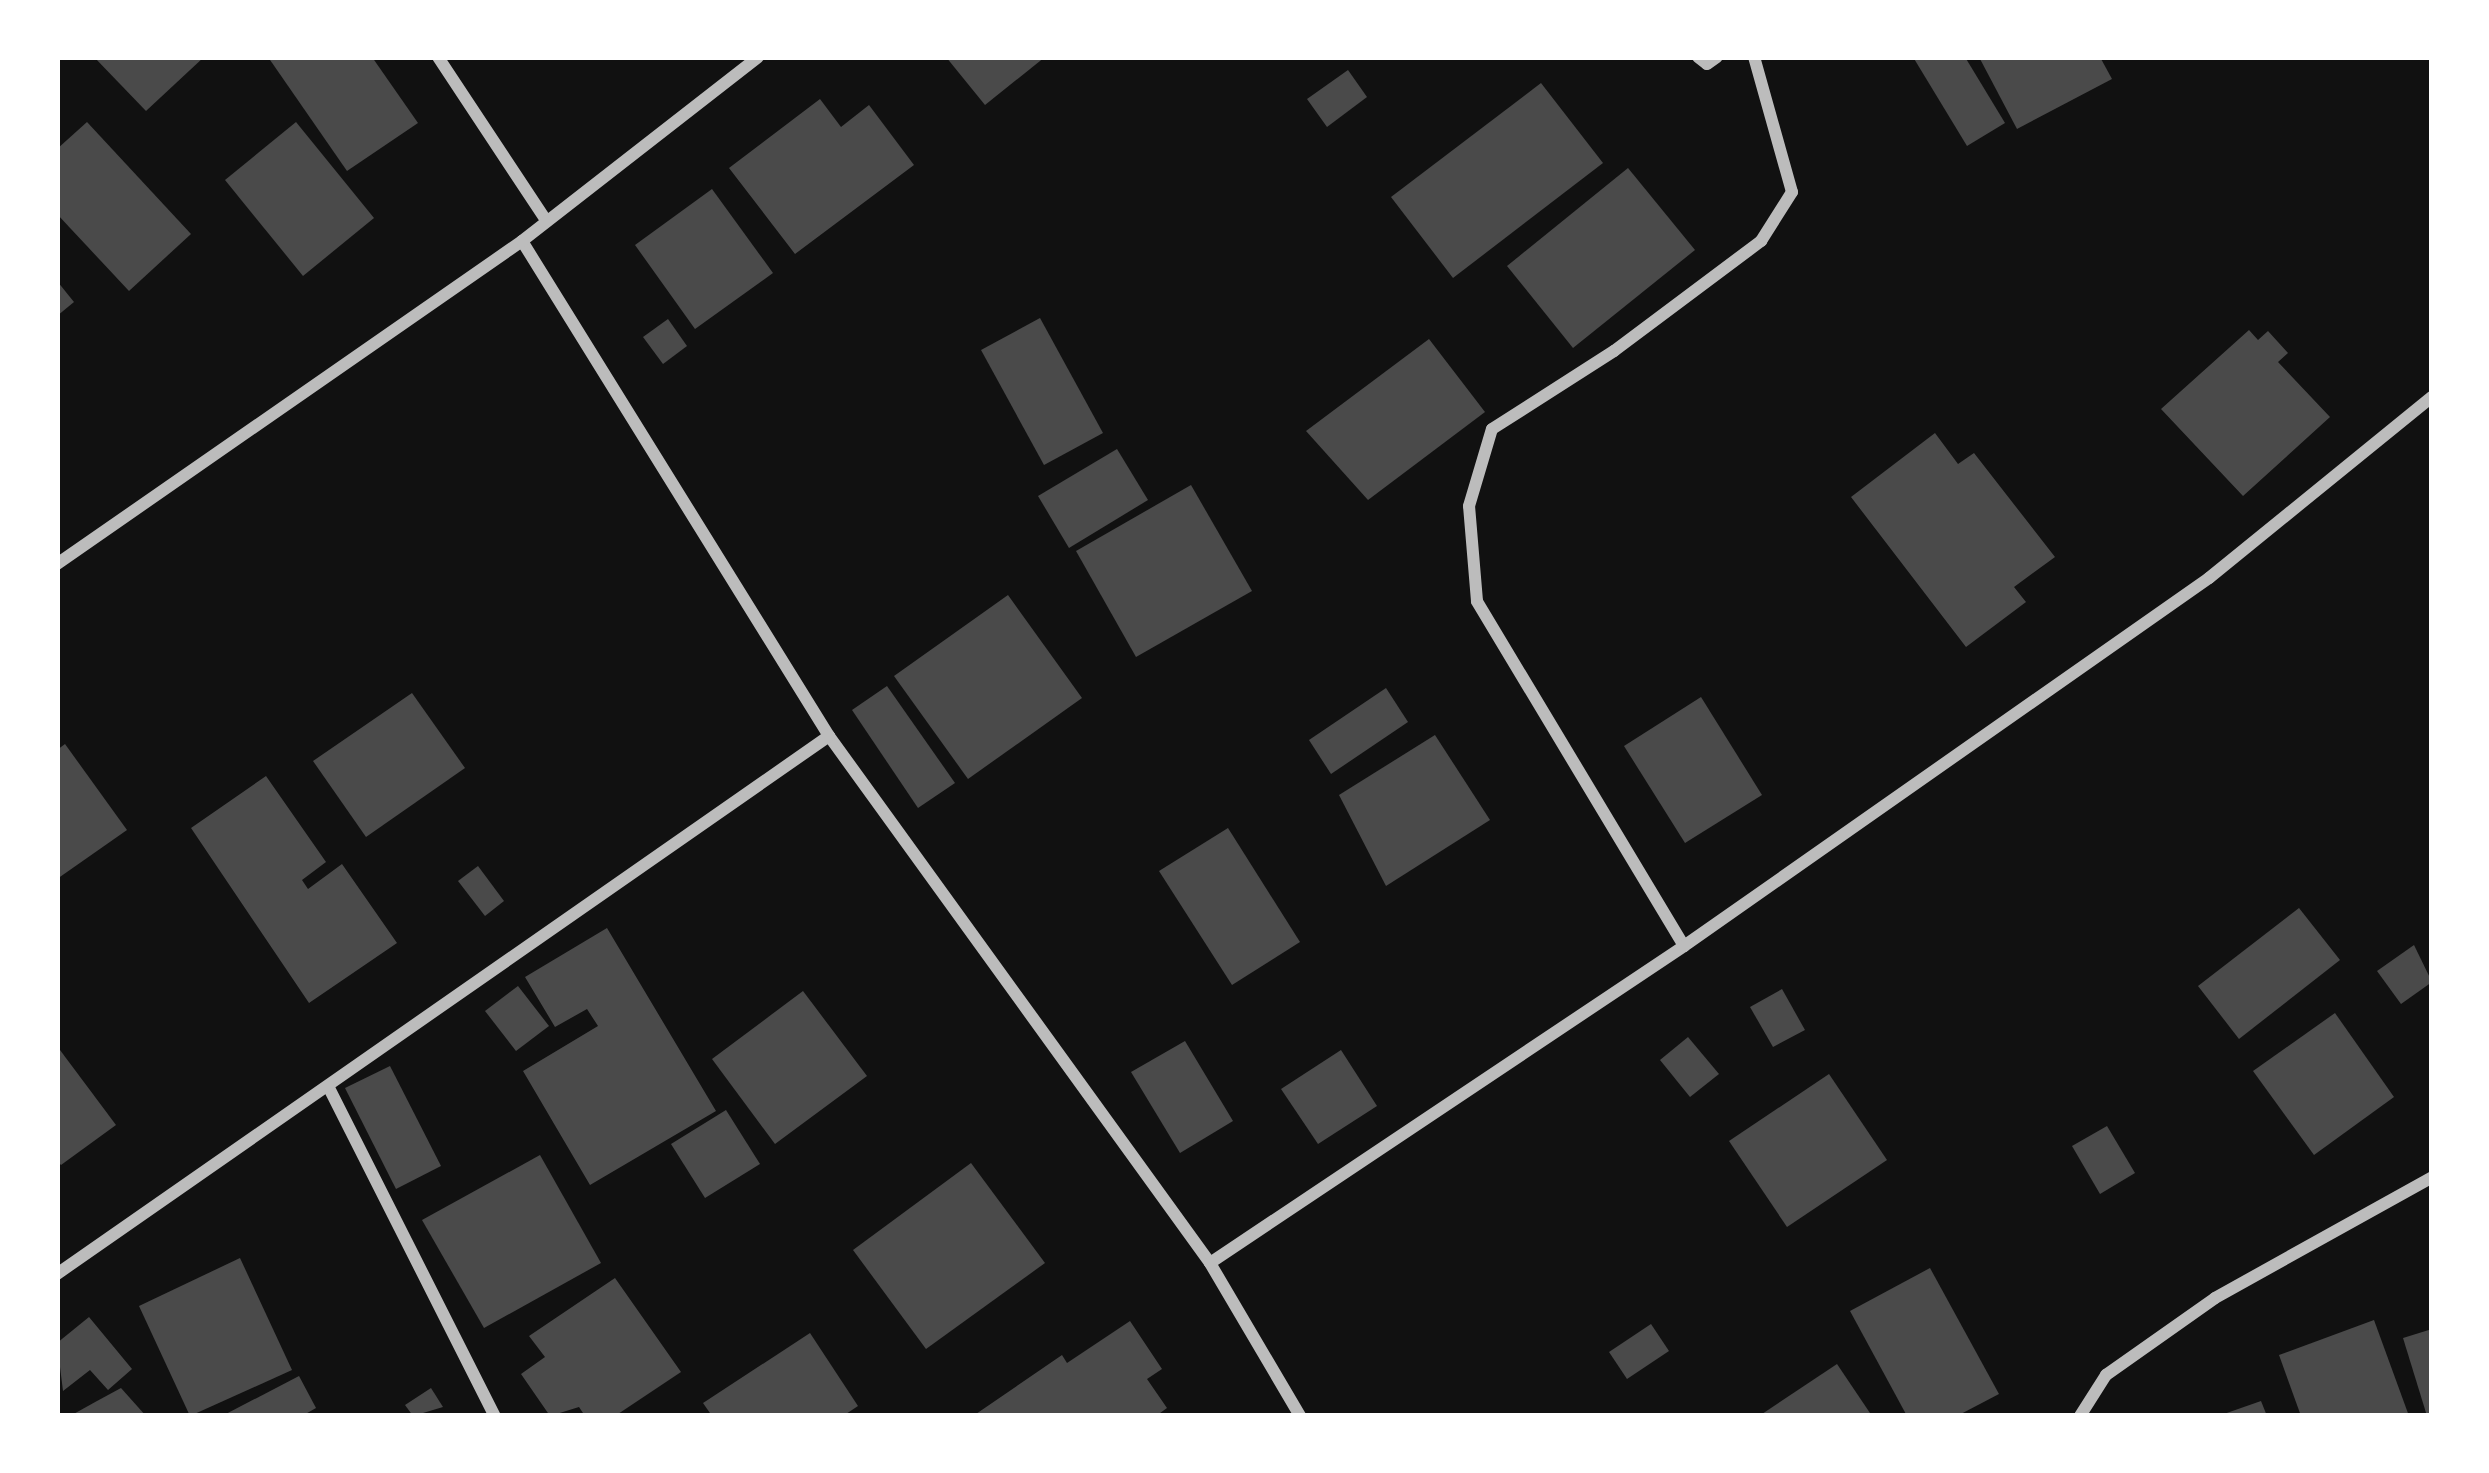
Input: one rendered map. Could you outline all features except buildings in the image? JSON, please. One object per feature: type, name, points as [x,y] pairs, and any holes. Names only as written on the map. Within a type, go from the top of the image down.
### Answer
[{"type":"street","points":[[438,57],[546,220]]},
{"type":"street","points":[[57,564],[522,241],[758,57]]},
{"type":"street","points":[[1698,57],[1707,64],[1717,57]]},
{"type":"street","points":[[1684,946],[1477,601],[1469,506],[1492,429],[1762,241],[1792,192],[1754,57]]},
{"type":"street","points":[[522,241],[830,736],[1210,1263],[1300,1416]]},
{"type":"street","points":[[1210,1263],[1684,946],[2209,578],[2432,397]]},
{"type":"street","points":[[57,1274],[830,736]]},
{"type":"street","points":[[328,1086],[495,1416]]},
{"type":"street","points":[[2080,1416],[2106,1375],[2215,1298],[2432,1177]]}]
